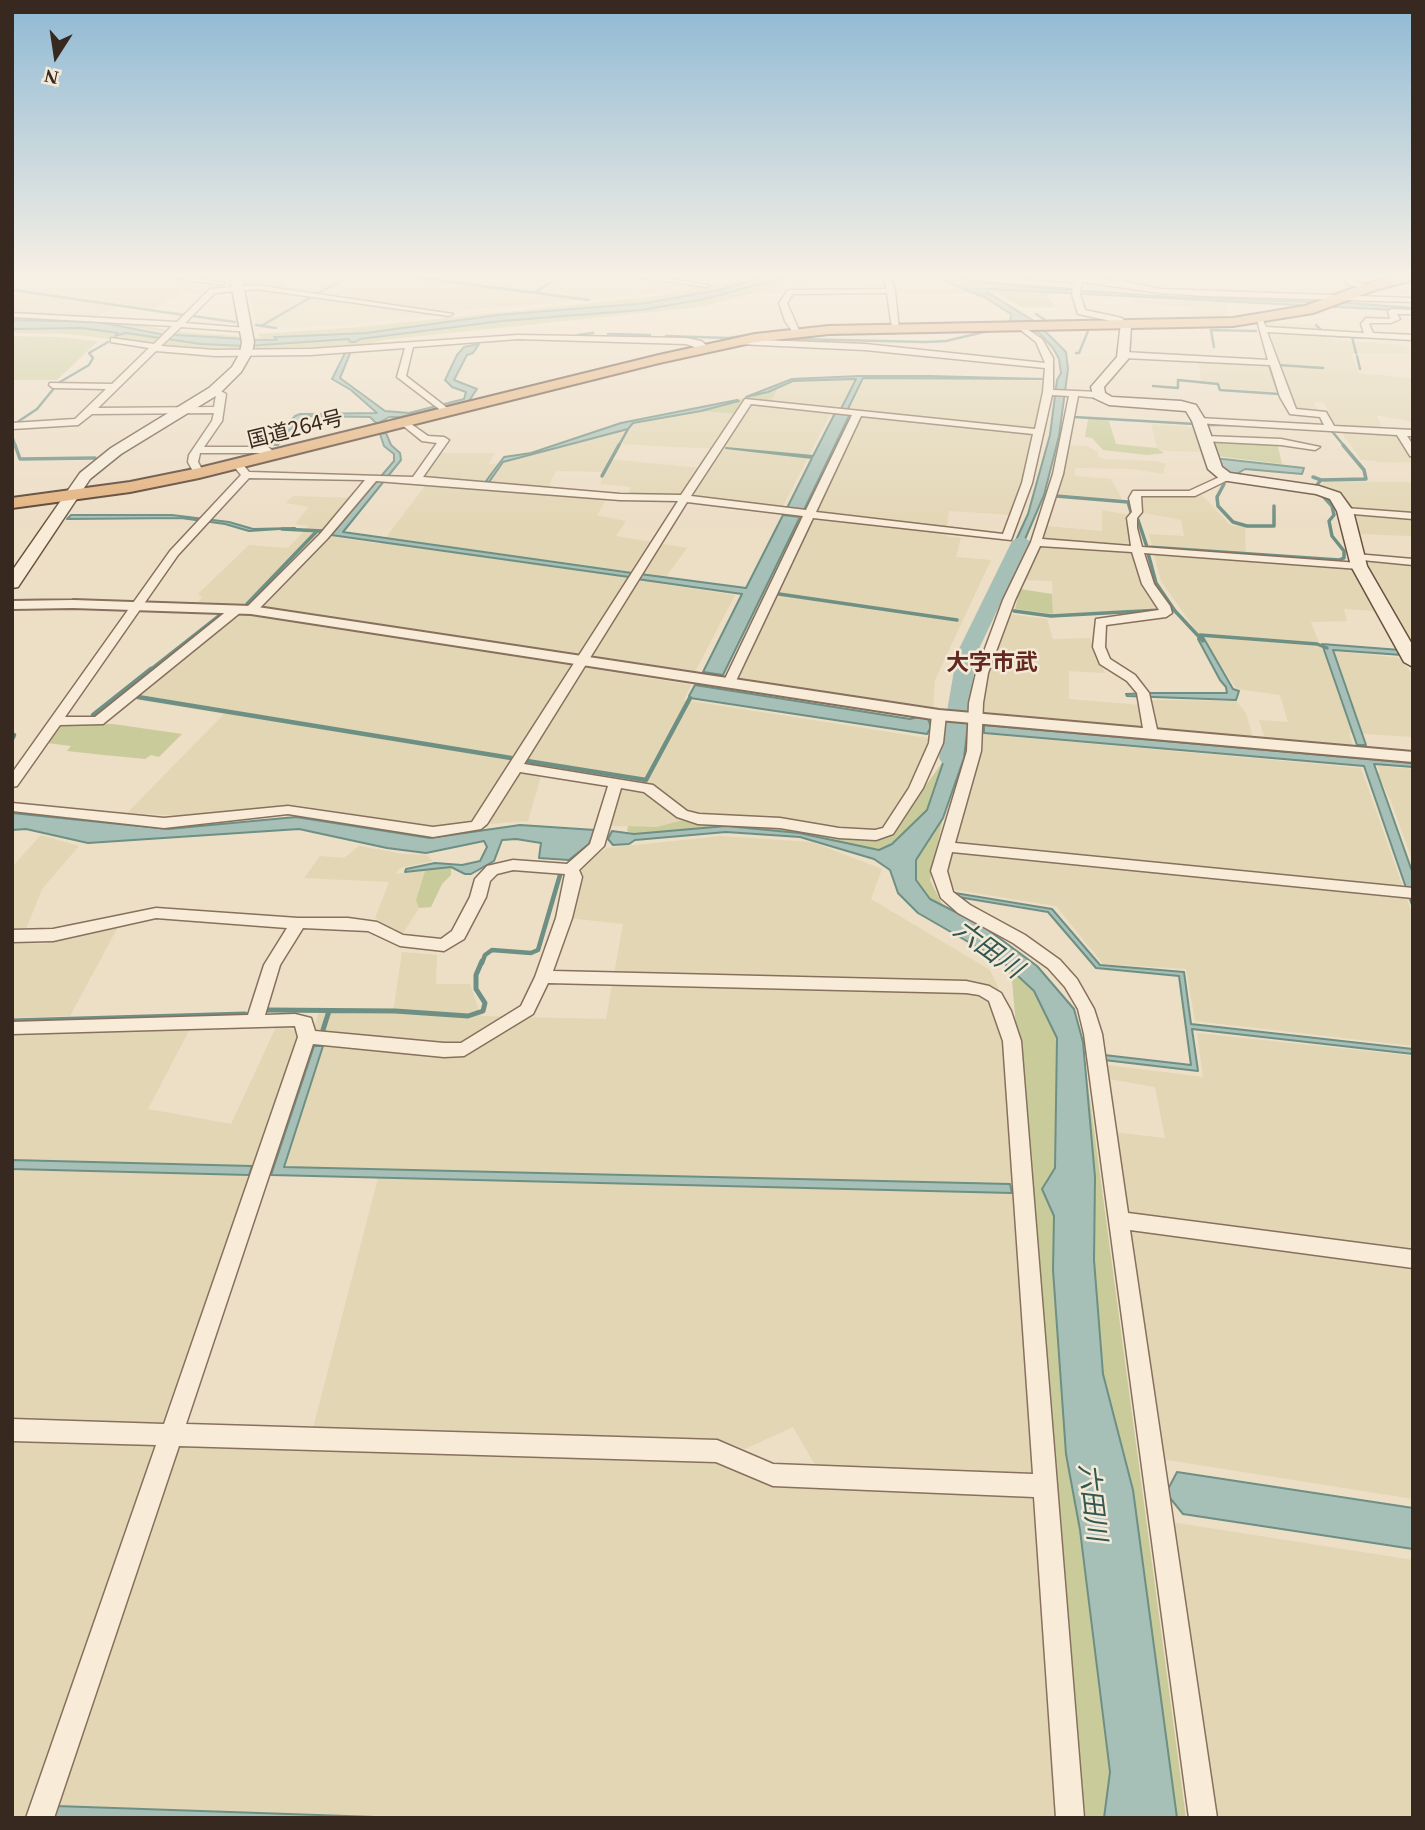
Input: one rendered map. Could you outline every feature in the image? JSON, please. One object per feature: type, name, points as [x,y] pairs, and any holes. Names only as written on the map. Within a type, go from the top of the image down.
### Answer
[{"type":"highway","name":"国道264号","points":[[12,503],[70,496],[199,473],[241,470],[273,456],[404,422],[443,408],[660,358]]},
{"type":"main road","points":[[12,583],[85,477],[116,451],[214,391],[237,369],[243,358]]},
{"type":"main road","points":[[1121,358],[1097,387],[1099,396],[1109,401],[1188,406],[1199,421],[1215,469],[1226,477],[1328,492],[1339,500],[1345,511],[1357,562],[1413,663]]},
{"type":"street","points":[[12,426],[76,422],[144,358]]},
{"type":"street","points":[[406,358],[401,377],[443,408]]},
{"type":"street","points":[[976,358],[1050,366]]},
{"type":"street","points":[[12,783],[174,552],[204,520],[241,470],[416,480],[620,498],[684,499],[1007,538],[1027,483],[1039,432],[1048,392],[1049,358]]},
{"type":"street","points":[[1188,358],[1274,363]]},
{"type":"street","points":[[1272,358],[1293,412],[1323,415],[1330,427]]},
{"type":"street","points":[[53,386],[112,387]]},
{"type":"street","points":[[199,473],[193,462],[216,421],[220,394],[214,391]]},
{"type":"street","points":[[1048,392],[1099,396]]},
{"type":"street","points":[[1074,394],[1058,474],[1036,542],[1009,600],[982,673],[976,703],[978,719],[974,751],[939,871],[946,894],[964,909],[1019,939],[1054,964],[1071,983],[1086,1009],[1093,1034],[1203,1818]]},
{"type":"street","points":[[12,807],[164,823],[299,811],[442,832],[476,826],[482,821],[748,401],[1039,432]]},
{"type":"street","points":[[89,411],[218,410]]},
{"type":"street","points":[[729,683],[858,413]]},
{"type":"street","points":[[1199,421],[1413,433]]},
{"type":"street","points":[[404,422],[425,439],[444,440],[416,480]]},
{"type":"street","points":[[1400,432],[1413,454]]},
{"type":"street","points":[[1205,439],[1281,442],[1315,447]]},
{"type":"street","points":[[198,450],[268,450],[273,456]]},
{"type":"street","points":[[1151,734],[1144,695],[1131,678],[1104,661],[1099,648],[1100,622],[1166,613],[1148,584],[1137,550],[1132,518],[1137,512],[1134,498],[1137,493],[1191,494],[1226,477]]},
{"type":"street","points":[[55,721],[98,721],[244,610],[324,536],[380,478]]},
{"type":"street","points":[[1345,511],[1413,516]]},
{"type":"street","points":[[1036,542],[1357,562],[1413,562]]},
{"type":"street","points":[[12,605],[73,604],[244,610],[939,715],[1413,757]]},
{"type":"street","points":[[514,767],[648,789],[682,814],[698,819],[780,823],[839,833],[876,835],[888,831],[916,788],[936,743],[939,715]]},
{"type":"street","points":[[12,936],[53,936],[156,913],[371,926],[400,940],[444,945],[458,935],[478,897],[483,878],[492,870],[513,865],[553,870],[571,869],[597,846],[616,782]]},
{"type":"street","points":[[945,847],[1409,893]]},
{"type":"street","points":[[307,1037],[444,1050],[464,1048],[527,1010],[543,977],[564,918],[573,877],[571,869]]},
{"type":"street","points":[[255,1019],[272,965],[298,923]]},
{"type":"street","points":[[543,977],[966,987],[983,990],[995,998],[1003,1011],[1012,1041],[1070,1818]]},
{"type":"street","points":[[12,1028],[255,1019],[305,1022],[307,1037],[40,1818]]},
{"type":"street","points":[[1118,1220],[1413,1259]]},
{"type":"street","points":[[12,1430],[717,1451],[773,1475],[1045,1486]]},
{"type":"shaded area","points":[[1275,358],[1353,358],[1359,373],[1413,378],[1413,422],[1376,415],[1383,429],[1334,425],[1324,403],[1314,402],[1318,412],[1295,411],[1286,393],[1222,388],[1220,383],[1201,381],[1198,359],[1267,364],[1268,368],[1278,368]]},
{"type":"shaded area","points":[[864,379],[1044,381],[1023,479],[1012,515],[949,511],[946,536],[961,538],[956,557],[991,560],[935,680],[933,709],[735,679],[862,412],[850,410]]},
{"type":"shaded area","points":[[854,380],[840,409],[833,409],[782,508],[691,497],[750,403],[769,405],[778,388],[794,382]]},
{"type":"shaded area","points":[[701,411],[736,414],[714,449],[618,444],[609,459],[701,468],[682,496],[627,496],[631,487],[600,484],[605,472],[556,471],[547,490],[422,478],[441,453],[495,453],[489,464],[505,463],[615,432],[629,431],[633,424]]},
{"type":"shaded area","points":[[1151,424],[1195,427],[1203,452],[1164,451],[1157,448]]},
{"type":"shaded area","points":[[1339,429],[1413,434],[1413,462],[1361,460]]},
{"type":"shaded area","points":[[1067,445],[1088,446],[1098,452],[1098,457],[1105,459],[1156,461],[1166,464],[1163,474],[1132,469],[1075,468],[1075,476],[1111,479],[1122,499],[1055,494]]},
{"type":"shaded area","points":[[1325,481],[1413,482],[1413,536],[1354,534],[1355,522],[1344,495],[1320,487]]},
{"type":"shaded area","points":[[428,482],[607,498],[597,515],[626,521],[616,536],[687,548],[661,584],[735,595],[694,674],[229,603],[197,604],[202,597],[198,594],[249,545],[288,548],[309,526],[295,524],[309,507],[285,503],[293,496],[357,498],[327,536],[381,544]]},
{"type":"shaded area","points":[[1149,494],[1202,495],[1230,525],[1245,527],[1246,560],[1352,568],[1375,611],[1344,609],[1347,621],[1311,622],[1322,650],[1402,658],[1413,677],[1413,737],[1349,733],[1353,746],[1265,739],[1259,720],[1288,722],[1280,695],[1237,689],[1161,581],[1149,534],[1184,536],[1181,520],[1144,513],[1139,497]]},
{"type":"shaded area","points":[[1102,510],[1129,515],[1127,525],[1141,581],[1159,607],[1101,613],[1053,614],[1052,581],[1024,580],[1047,526],[1102,531]]},
{"type":"shaded area","points":[[1363,560],[1413,565],[1413,649]]},
{"type":"shaded area","points":[[243,612],[691,685],[684,700],[934,739],[886,826],[858,832],[707,815],[656,827],[611,826],[626,775],[545,762],[528,821],[440,828],[296,805],[187,816],[127,813],[224,714],[133,699]]},
{"type":"shaded area","points":[[1008,614],[1047,619],[1053,639],[1090,638],[1105,673],[1069,671],[1069,699],[1152,706],[1151,700],[1236,701],[1246,713],[1253,738],[982,712],[985,677]]},
{"type":"shaded area","points":[[983,734],[1361,768],[1413,916],[1413,1046],[1195,1021],[1186,969],[1103,964],[1056,906],[955,890],[946,871]]},
{"type":"shaded area","points":[[1378,766],[1413,769],[1413,862],[1390,799],[1377,773],[1380,773]]},
{"type":"shaded area","points":[[41,835],[79,846],[42,889],[21,942],[43,944],[118,927],[70,1016],[12,1018],[12,867]]},
{"type":"shaded area","points":[[721,836],[812,842],[882,869],[871,899],[990,970],[998,987],[1034,1473],[818,1470],[793,1427],[745,1449],[724,1441],[313,1428],[378,1178],[269,1175],[319,1012],[393,1013],[402,952],[437,955],[436,984],[470,984],[481,1016],[606,1019],[623,924],[568,918],[581,865],[607,848]]},
{"type":"shaded area","points":[[359,846],[403,854],[427,855],[433,861],[400,868],[395,874],[425,871],[416,900],[419,908],[402,935],[375,918],[389,882],[304,878],[320,856],[344,858]]},
{"type":"shaded area","points":[[193,1023],[148,1109],[231,1124],[277,1025],[300,1032],[162,1424],[12,1420],[12,1032]]},
{"type":"shaded area","points":[[1197,1033],[1413,1056],[1413,1499],[1161,1459],[1112,1132],[1165,1138],[1155,1087],[1109,1079],[1108,1065],[1203,1077]]},
{"type":"shaded area","points":[[12,1441],[155,1445],[29,1818],[12,1818]]},
{"type":"shaded area","points":[[179,1445],[712,1460],[770,1486],[1033,1495],[1055,1818],[54,1818]]},
{"type":"shaded area","points":[[1171,1522],[1413,1560],[1413,1818],[1213,1818]]},
{"type":"green space","points":[[12,358],[80,358],[57,380],[12,380]]},
{"type":"green space","points":[[778,388],[771,401],[748,399],[741,402],[736,414],[701,411]]},
{"type":"green space","points":[[1088,419],[1109,421],[1116,444],[1157,448],[1164,453],[1147,455],[1103,450],[1092,438],[1085,437]]},
{"type":"green space","points":[[1211,440],[1277,443],[1282,464],[1216,456]]},
{"type":"green space","points":[[1020,589],[1052,594],[1053,614],[1015,609]]},
{"type":"green space","points":[[61,723],[113,724],[182,734],[159,757],[151,755],[145,759],[67,751],[71,746],[47,743]]},
{"type":"green space","points":[[944,760],[927,810],[892,844],[879,850],[799,833],[726,826],[634,834],[627,831],[628,826],[656,827],[680,821],[776,825],[860,839],[890,836]]},
{"type":"green space","points":[[943,818],[930,880],[943,906],[929,899],[916,880],[916,860]]},
{"type":"green space","points":[[451,867],[451,875],[442,884],[431,907],[419,908],[416,900],[425,871]]},
{"type":"green space","points":[[1003,962],[1034,991],[1057,1038],[1055,1168],[1042,1189],[1054,1216],[1053,1270],[1066,1454],[1080,1530],[1110,1772],[1104,1818],[1085,1818],[1012,980]]},
{"type":"green space","points":[[1084,1055],[1186,1818],[1177,1818],[1133,1490],[1103,1374],[1094,1260],[1095,1177]]},
{"type":"water","points":[[342,358],[348,358],[340,378],[385,411],[409,413],[464,399],[466,392],[452,387],[445,380],[455,358],[465,358],[454,380],[477,389],[469,401],[401,417],[389,417],[377,424],[370,417],[305,416],[284,435],[278,445],[274,445],[279,434],[300,414],[377,413],[351,390],[332,379]]},
{"type":"water","points":[[1067,358],[1068,369],[1059,436],[1044,495],[1010,574],[1001,573],[1028,514],[1050,435],[1057,380],[1061,373],[1059,359]]},
{"type":"water","points":[[859,376],[1043,379],[863,378],[848,409],[841,409],[856,379],[793,381],[768,392],[746,397],[792,379]]},
{"type":"water","points":[[739,401],[701,411],[633,423],[628,429],[503,462],[489,482],[486,481],[504,457],[531,453],[621,423]]},
{"type":"water","points":[[835,413],[850,414],[804,510],[787,508],[812,458],[726,448],[813,456]]},
{"type":"water","points":[[386,433],[391,445],[400,453],[401,460],[343,532],[632,573],[629,577],[331,535],[394,461],[394,454],[384,446],[380,434]]},
{"type":"water","points":[[1218,459],[1304,468],[1302,474],[1245,469],[1235,475],[1224,472]]},
{"type":"water","points":[[71,515],[172,515],[229,522],[253,529],[295,528],[249,531],[225,524],[181,518],[67,519]]},
{"type":"water","points":[[783,515],[800,517],[723,675],[703,672],[742,594],[637,579],[640,574],[746,588]]},
{"type":"water","points":[[1203,637],[1233,689],[1239,691],[1236,700],[1127,696],[1126,694],[1152,693],[1227,693],[1198,639]]},
{"type":"water","points":[[1322,644],[1400,650],[1402,655],[1333,650],[1366,745],[1357,745]]},
{"type":"water","points":[[695,685],[910,719],[918,717],[928,719],[931,727],[927,734],[690,698]]},
{"type":"water","points":[[947,721],[968,724],[964,758],[943,818],[916,860],[916,880],[930,899],[983,926],[1037,966],[1074,1009],[1083,1042],[1095,1177],[1094,1260],[1103,1374],[1133,1490],[1177,1818],[1104,1818],[1110,1772],[1080,1530],[1066,1454],[1053,1270],[1054,1216],[1042,1189],[1055,1168],[1057,1038],[1034,991],[1003,962],[918,913],[898,893],[890,870],[874,859],[800,837],[726,832],[635,840],[629,844],[613,845],[608,839],[612,831],[634,834],[726,826],[799,833],[879,850],[892,844],[927,810],[944,760]]},
{"type":"water","points":[[984,725],[1413,763],[1413,767],[1374,764],[1413,874],[1413,908],[1364,766],[984,733]]},
{"type":"water","points":[[12,813],[168,829],[296,817],[430,838],[520,825],[595,830],[589,844],[569,860],[539,858],[541,843],[502,840],[494,861],[471,874],[465,874],[451,867],[405,872],[406,869],[435,863],[462,865],[480,861],[487,847],[484,841],[426,853],[387,848],[299,829],[88,843],[26,829],[12,830]]},
{"type":"water","points":[[955,893],[1052,909],[1100,965],[1184,972],[1191,1024],[1413,1049],[1413,1054],[1192,1029],[1198,1071],[1104,1060],[1104,1055],[1191,1065],[1179,976],[1096,968],[1048,912],[958,897]]},
{"type":"water","points":[[314,1046],[323,1046],[284,1167],[1010,1184],[1012,1193],[271,1175]]},
{"type":"water","points":[[12,1160],[252,1166],[249,1175],[12,1169]]},
{"type":"water","points":[[1177,1472],[1413,1508],[1413,1549],[1183,1514],[1166,1493]]},
{"type":"water","points":[[56,1806],[404,1818],[53,1818]]},
{"type":"waterway","points":[[60,382],[89,365],[93,358]]},
{"type":"waterway","points":[[1358,358],[1360,369]]},
{"type":"waterway","points":[[1153,386],[1178,388],[1178,380],[1218,384],[1220,390],[1279,394],[1269,365]]},
{"type":"waterway","points":[[1278,365],[1323,368]]},
{"type":"waterway","points":[[16,423],[37,409],[55,387]]},
{"type":"waterway","points":[[1074,417],[1195,424]]},
{"type":"waterway","points":[[1206,425],[1239,425]]},
{"type":"waterway","points":[[618,447],[628,429]]},
{"type":"waterway","points":[[1331,430],[1345,447]]},
{"type":"waterway","points":[[12,436],[16,447]]},
{"type":"waterway","points":[[15,445],[20,459],[95,458]]},
{"type":"waterway","points":[[602,476],[619,445]]},
{"type":"waterway","points":[[1321,480],[1366,479],[1364,470],[1343,445]]},
{"type":"waterway","points":[[1313,477],[1321,480]]},
{"type":"waterway","points":[[1316,486],[1321,480]]},
{"type":"waterway","points":[[1224,484],[1217,497],[1218,506],[1233,522],[1247,526],[1274,526],[1274,506]]},
{"type":"waterway","points":[[1138,520],[1147,547],[1339,560],[1344,558],[1344,551],[1332,536],[1329,521],[1334,515],[1332,506],[1322,495]]},
{"type":"waterway","points":[[1056,496],[1128,502],[1131,512]]},
{"type":"waterway","points":[[282,529],[322,531]]},
{"type":"waterway","points":[[247,604],[317,531]]},
{"type":"waterway","name":"六田川","points":[[950,758],[967,653],[1021,541]]},
{"type":"waterway","points":[[1148,553],[1156,583],[1175,611],[1203,641]]},
{"type":"waterway","points":[[779,594],[957,620]]},
{"type":"waterway","points":[[1014,611],[1051,616],[1160,610]]},
{"type":"waterway","points":[[149,671],[224,612]]},
{"type":"waterway","points":[[1200,635],[1317,644],[1327,648]]},
{"type":"waterway","points":[[93,715],[151,669]]},
{"type":"waterway","points":[[138,697],[511,758]]},
{"type":"waterway","points":[[527,761],[646,780],[690,698]]},
{"type":"waterway","points":[[12,739],[14,735]]},
{"type":"waterway","points":[[482,963],[485,955],[492,950],[531,953],[538,950],[560,875]]},
{"type":"waterway","points":[[267,1010],[395,1011],[468,1016],[483,1011],[485,1003],[476,989],[476,975],[482,961]]},
{"type":"waterway","points":[[322,1033],[329,1011]]},
{"type":"waterway","points":[[12,1021],[245,1014]]},
{"type":"district","name":"大字市武","points":[[992,661]]}]
